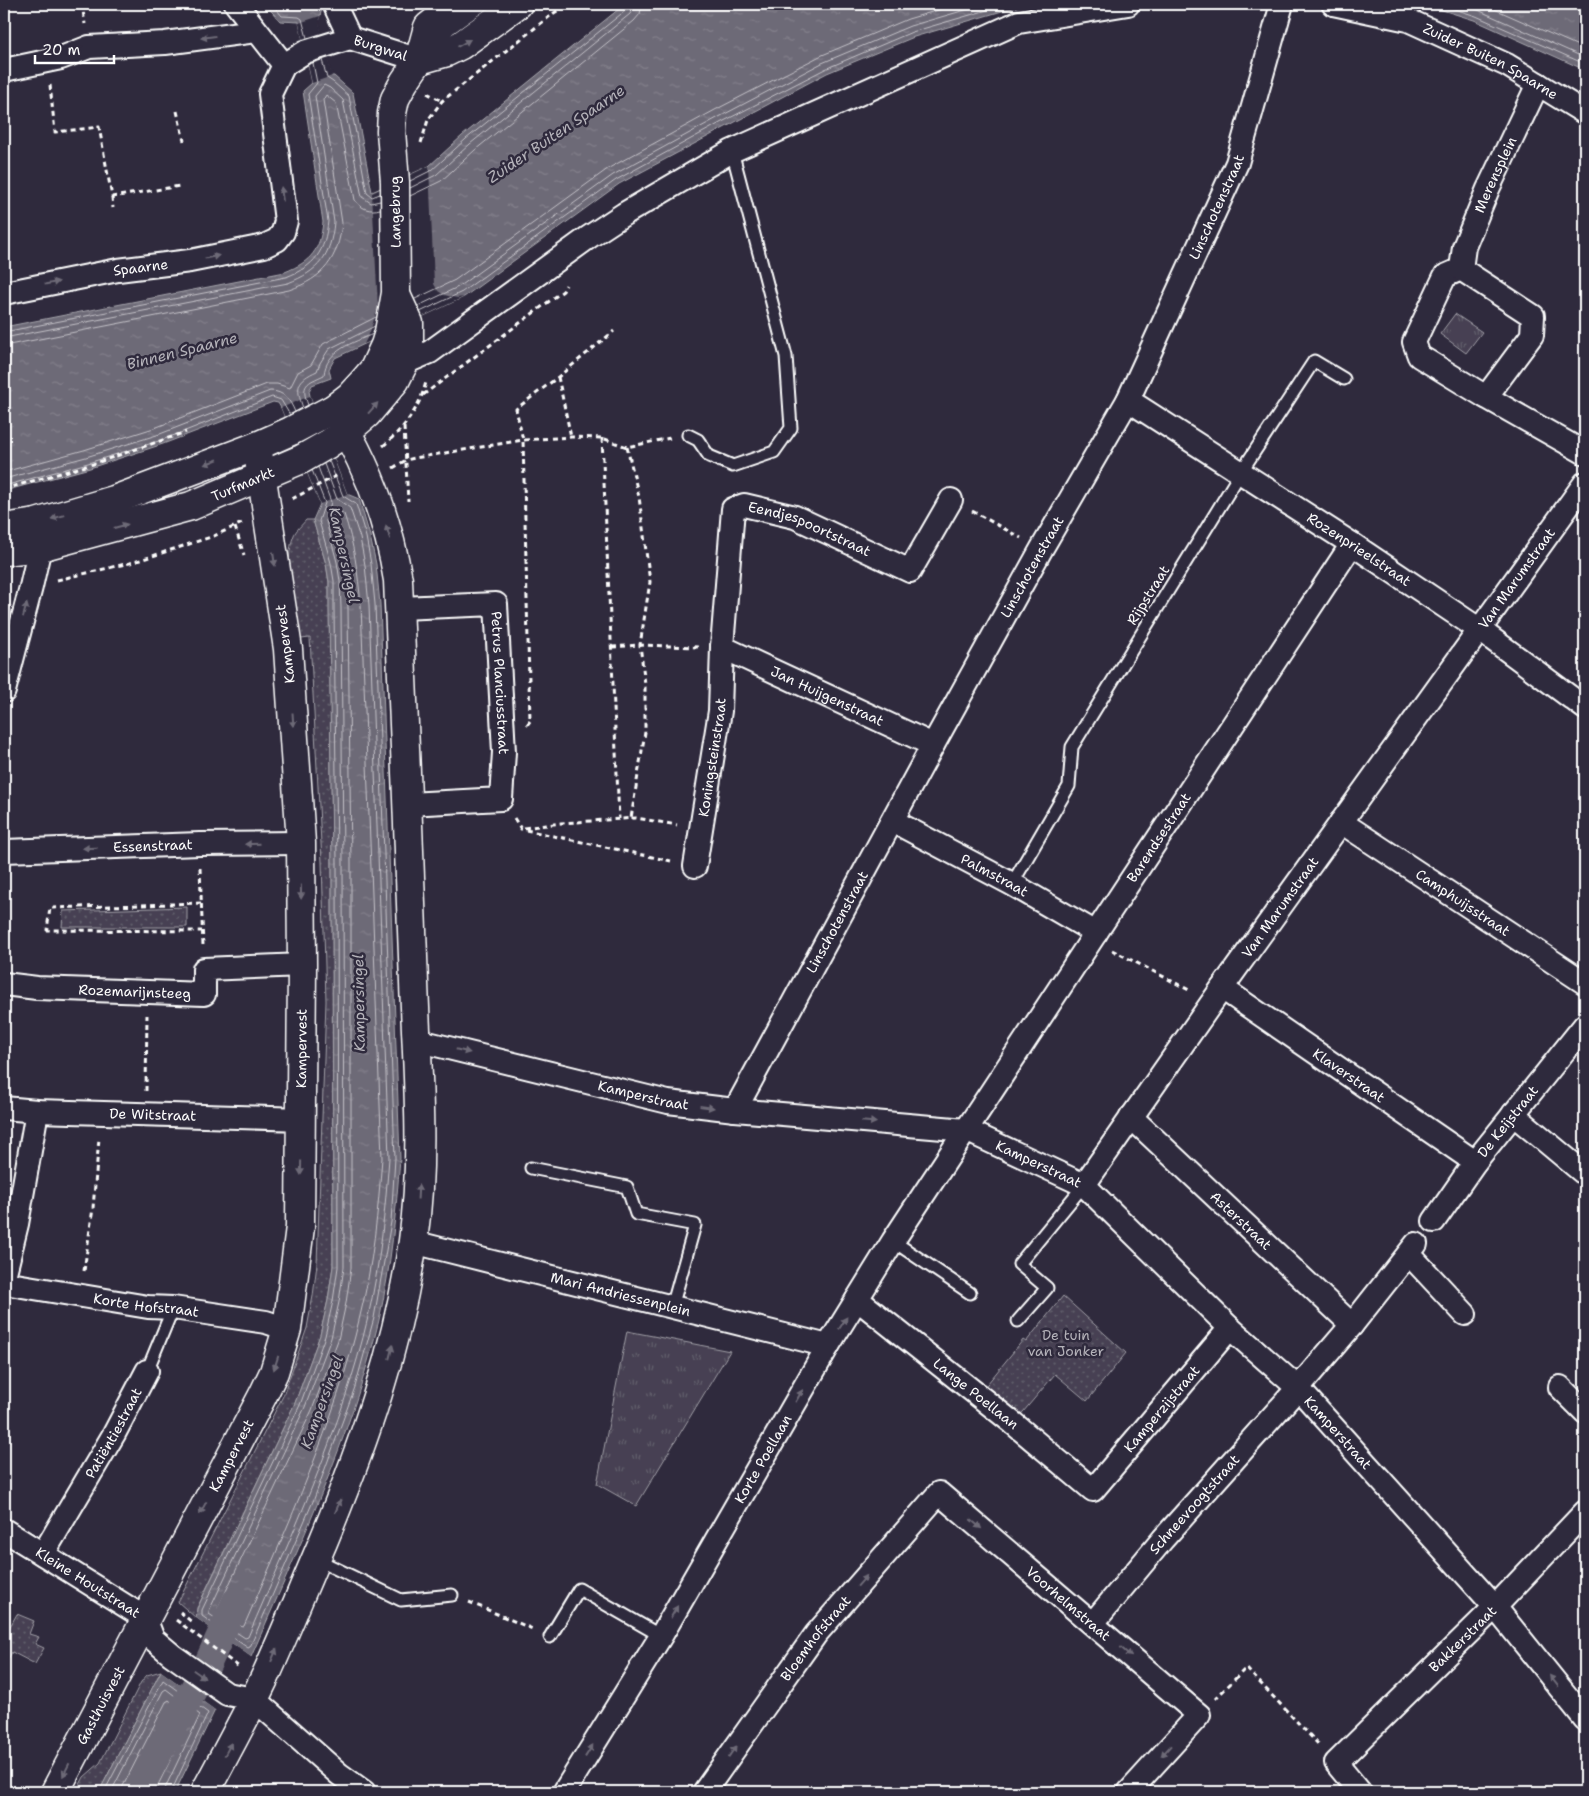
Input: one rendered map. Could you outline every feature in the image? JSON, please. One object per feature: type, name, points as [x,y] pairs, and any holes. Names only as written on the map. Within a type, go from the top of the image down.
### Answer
[{"type":"street","points":[[236,4],[284,65],[315,49],[350,38]]},
{"type":"street","name":"Burgwal","points":[[334,4],[350,38],[419,60]]},
{"type":"street","name":"Langebrug","points":[[399,328],[396,293],[392,113],[404,82],[419,60],[428,27],[457,4]]},
{"type":"street","points":[[419,60],[448,52],[461,45],[518,4]]},
{"type":"street","points":[[374,369],[404,362],[430,352],[589,237],[624,214],[732,151],[1019,22],[1128,4]]},
{"type":"street","name":"Linschotenstraat","points":[[735,1110],[1042,548],[1128,400],[1237,163],[1282,4]]},
{"type":"street","name":"Zuider Buiten Spaarne","points":[[1333,4],[1408,20],[1507,65],[1585,113]]},
{"type":"street","points":[[4,70],[61,58],[89,47],[165,43],[256,31]]},
{"type":"street","name":"Spaarne","points":[[4,293],[118,270],[190,261],[264,246],[277,240],[283,232],[286,221],[270,94],[284,65]]},
{"type":"street","name":"Merensplein","points":[[1461,269],[1464,246],[1488,189],[1538,84]]},
{"type":"street","points":[[1486,397],[1532,335],[1533,316],[1461,269],[1445,276],[1414,342],[1419,356],[1486,397],[1585,453]]},
{"type":"street","name":"Turfmarkt","points":[[4,528],[36,523],[114,500],[257,446],[291,431],[325,413],[350,396],[374,369],[399,328],[409,342],[404,362],[395,381],[383,397],[367,414],[338,438],[302,458],[191,506],[40,547],[4,551]]},
{"type":"street","name":"Rozenprieelstraat","points":[[1128,400],[1352,544],[1480,630],[1585,708]]},
{"type":"street","points":[[205,1792],[254,1700],[352,1471],[382,1383],[398,1322],[413,1242],[418,1195],[419,1156],[416,1040],[398,580],[394,553],[371,480],[338,438],[325,413]]},
{"type":"street","name":"Kampervest","points":[[145,1618],[274,1372],[287,1329],[300,1227],[302,1119],[301,844],[288,649],[266,511],[263,475],[257,446]]},
{"type":"street","name":"Van Marumstraat","points":[[1084,1185],[1216,995],[1585,483]]},
{"type":"street","name":"Eendjespoortstraat","points":[[722,647],[733,509],[744,505],[795,517],[910,571],[951,500]]},
{"type":"street","name":"Barendsestraat","points":[[966,1130],[1352,544]]},
{"type":"street","points":[[4,691],[40,547]]},
{"type":"street","name":"Petrus Planciusstraat","points":[[400,608],[496,604],[504,752],[501,798]]},
{"type":"street","name":"Jan Huijgenstraat","points":[[722,647],[933,745]]},
{"type":"street","name":"Koningsteinstraat","points":[[695,866],[720,711],[722,647]]},
{"type":"street","points":[[408,804],[501,798]]},
{"type":"street","name":"Palmstraat","points":[[893,820],[1012,884],[1093,936]]},
{"type":"street","name":"Camphuijsstraat","points":[[1341,822],[1585,983]]},
{"type":"street","name":"Essenstraat","points":[[4,851],[200,844],[301,844]]},
{"type":"street","name":"Rozemarijnsteeg","points":[[4,984],[36,988],[204,994],[204,969],[302,964]]},
{"type":"street","name":"Klaverstraat","points":[[1216,995],[1475,1162]]},
{"type":"street","name":"De Keijstraat","points":[[1434,1221],[1475,1162],[1585,1025]]},
{"type":"street","name":"Kamperstraat","points":[[416,1040],[668,1102],[735,1110],[966,1130],[1084,1185],[1230,1328],[1298,1388],[1495,1607],[1585,1719]]},
{"type":"street","name":"De Witstraat","points":[[4,1108],[37,1112],[302,1119]]},
{"type":"street","points":[[4,1277],[17,1224],[37,1112]]},
{"type":"street","points":[[1513,1114],[1585,1174]]},
{"type":"street","name":"Asterstraat","points":[[1131,1116],[1352,1325]]},
{"type":"street","name":"Korte Poellaan","points":[[564,1792],[661,1636],[828,1346],[966,1130]]},
{"type":"street","name":"Mari Andriessenplein","points":[[413,1242],[828,1346]]},
{"type":"street","points":[[1352,1325],[1413,1249],[1465,1314]]},
{"type":"street","name":"Korte Hofstraat","points":[[4,1283],[148,1307],[173,1308],[266,1322],[287,1329]]},
{"type":"street","name":"Lange Poellaan","points":[[858,1299],[1013,1423],[1093,1490]]},
{"type":"street","name":"Schneevoogtstraat","points":[[1093,1623],[1163,1539],[1352,1325]]},
{"type":"street","name":"Kamperzijstraat","points":[[1093,1490],[1230,1328]]},
{"type":"street","name":"Patiëntiestraat","points":[[43,1554],[114,1434],[146,1371]]},
{"type":"street","points":[[1560,1387],[1585,1412]]},
{"type":"street","name":"Voorhelmstraat","points":[[939,1493],[1199,1715]]},
{"type":"street","name":"Bloemhofstraat","points":[[704,1792],[816,1634],[939,1493]]},
{"type":"street","name":"Bakkerstraat","points":[[1336,1763],[1495,1607],[1585,1512]]},
{"type":"street","name":"Kleine Houtstraat","points":[[4,1530],[145,1618]]},
{"type":"street","points":[[145,1618],[153,1639],[172,1655],[227,1694],[254,1700],[339,1774],[364,1792]]},
{"type":"street","name":"Gasthuisvest","points":[[55,1792],[145,1618]]},
{"type":"street","points":[[1129,1792],[1199,1715]]},
{"type":"street","points":[[1336,1763],[1360,1792]]},
{"type":"lane","points":[[419,60],[449,29],[484,4]]},
{"type":"lane","points":[[688,435],[698,440],[709,456],[733,466],[774,452],[792,428],[786,356],[732,151]]},
{"type":"lane","name":"Rijpstraat","points":[[1012,884],[1069,786],[1072,748],[1241,472],[1314,361],[1344,379]]},
{"type":"lane","points":[[531,1168],[627,1187],[636,1214],[695,1226],[672,1307]]},
{"type":"lane","name":"Van Marumstraat","points":[[1018,1321],[1046,1288],[1019,1264],[1084,1185]]},
{"type":"lane","points":[[894,1241],[970,1294]]},
{"type":"lane","name":"Patiëntiestraat","points":[[146,1371],[173,1308]]},
{"type":"lane","points":[[316,1558],[400,1600],[452,1595]]},
{"type":"lane","points":[[550,1636],[579,1589],[661,1636]]},
{"type":"path","points":[[420,146],[426,127],[435,109],[442,101],[568,4]]},
{"type":"path","points":[[48,61],[55,132],[99,127],[113,208]]},
{"type":"path","points":[[177,111],[184,141]]},
{"type":"path","points":[[112,197],[180,186]]},
{"type":"path","points":[[504,752],[530,721],[523,440],[516,409],[614,331]]},
{"type":"path","points":[[558,377],[571,437]]},
{"type":"path","points":[[404,427],[416,410],[422,395]]},
{"type":"path","points":[[4,489],[84,466],[186,432]]},
{"type":"path","points":[[371,480],[406,460],[523,440],[571,437],[602,438],[627,447],[688,435]]},
{"type":"path","points":[[602,438],[619,819]]},
{"type":"path","points":[[627,447],[639,497],[650,582],[640,645],[645,684],[645,732],[630,818]]},
{"type":"path","points":[[314,488],[340,474]]},
{"type":"path","points":[[951,500],[1042,548]]},
{"type":"path","points":[[31,587],[134,562],[236,527],[246,561]]},
{"type":"path","points":[[612,647],[640,645],[722,647]]},
{"type":"path","points":[[501,798],[521,829],[695,866]]},
{"type":"path","points":[[521,829],[561,822],[630,818],[701,830]]},
{"type":"path","points":[[200,844],[204,969]]},
{"type":"path","points":[[201,903],[50,908],[47,930],[202,931]]},
{"type":"path","points":[[1093,936],[1216,995]]},
{"type":"path","points":[[146,1115],[148,992]]},
{"type":"path","points":[[80,1296],[93,1208],[101,1114]]},
{"type":"path","points":[[452,1595],[550,1636]]},
{"type":"path","points":[[188,1630],[243,1670]]},
{"type":"path","points":[[1199,1715],[1246,1668],[1336,1763]]},
{"type":"green space","points":[[1455,314],[1482,332],[1466,353],[1440,334]]},
{"type":"green space","points":[[306,520],[313,520],[326,564],[329,582],[333,1266],[320,1335],[295,1403],[197,1608],[196,1618],[178,1602],[283,1396],[307,1328],[317,1264],[326,1001],[322,862],[310,638],[301,639],[291,587],[289,559],[294,535]]},
{"type":"green space","points":[[187,907],[187,927],[62,927],[63,911]]},
{"type":"green space","name":"De tuin van Jonker","points":[[1063,1296],[1126,1353],[1087,1401],[1055,1374],[1018,1418],[983,1389],[1023,1340],[1026,1342]]},
{"type":"green space","points":[[627,1331],[730,1351],[636,1506],[597,1484]]},
{"type":"green space","points":[[17,1614],[34,1621],[29,1634],[39,1637],[35,1644],[44,1648],[35,1664],[12,1652],[4,1666],[4,1629],[8,1630]]},
{"type":"green space","points":[[161,1671],[99,1792],[76,1792],[84,1777],[100,1763],[141,1682],[147,1675]]},
{"type":"water","points":[[265,4],[321,4],[323,6],[318,22],[331,76],[334,76],[353,93],[372,192],[429,166],[462,136],[625,4],[1026,4],[914,37],[827,73],[619,184],[464,297],[335,358],[329,369],[331,378],[312,385],[309,391],[347,494],[359,499],[376,564],[380,604],[400,1158],[387,1280],[367,1364],[339,1449],[251,1657],[196,1618],[197,1609],[295,1403],[320,1335],[333,1266],[329,582],[326,564],[313,520],[320,504],[281,408],[278,403],[273,402],[163,444],[90,468],[4,491],[4,327],[285,272],[308,259],[313,253],[320,240],[323,222],[303,91],[312,83],[299,22],[280,21]]},
{"type":"water","points":[[1423,4],[1585,4],[1585,70],[1474,20]]},
{"type":"water","points":[[161,1671],[215,1710],[175,1792],[99,1792]]},
{"type":"pier","points":[[320,16],[319,22],[332,76],[312,83],[299,23]]},
{"type":"pier","points":[[429,166],[434,284],[438,291],[444,295],[457,298],[464,297],[364,344],[378,307],[372,193]]},
{"type":"pier","points":[[310,396],[347,494],[320,504],[281,408]]},
{"type":"pier","points":[[196,1618],[251,1657],[250,1659],[195,1620]]},
{"type":"pier","points":[[162,1669],[216,1708],[215,1710],[161,1671]]},
{"type":"waterway","points":[[137,1792],[208,1663],[236,1601]]},
{"type":"water label","name":"Binnen Spaarne","points":[[182,351]]},
{"type":"water label","name":"Kampersingel","points":[[344,555]]},
{"type":"water label","name":"Kampersingel","points":[[359,1003]]},
{"type":"water label","name":"Kampersingel","points":[[322,1402]]}]
